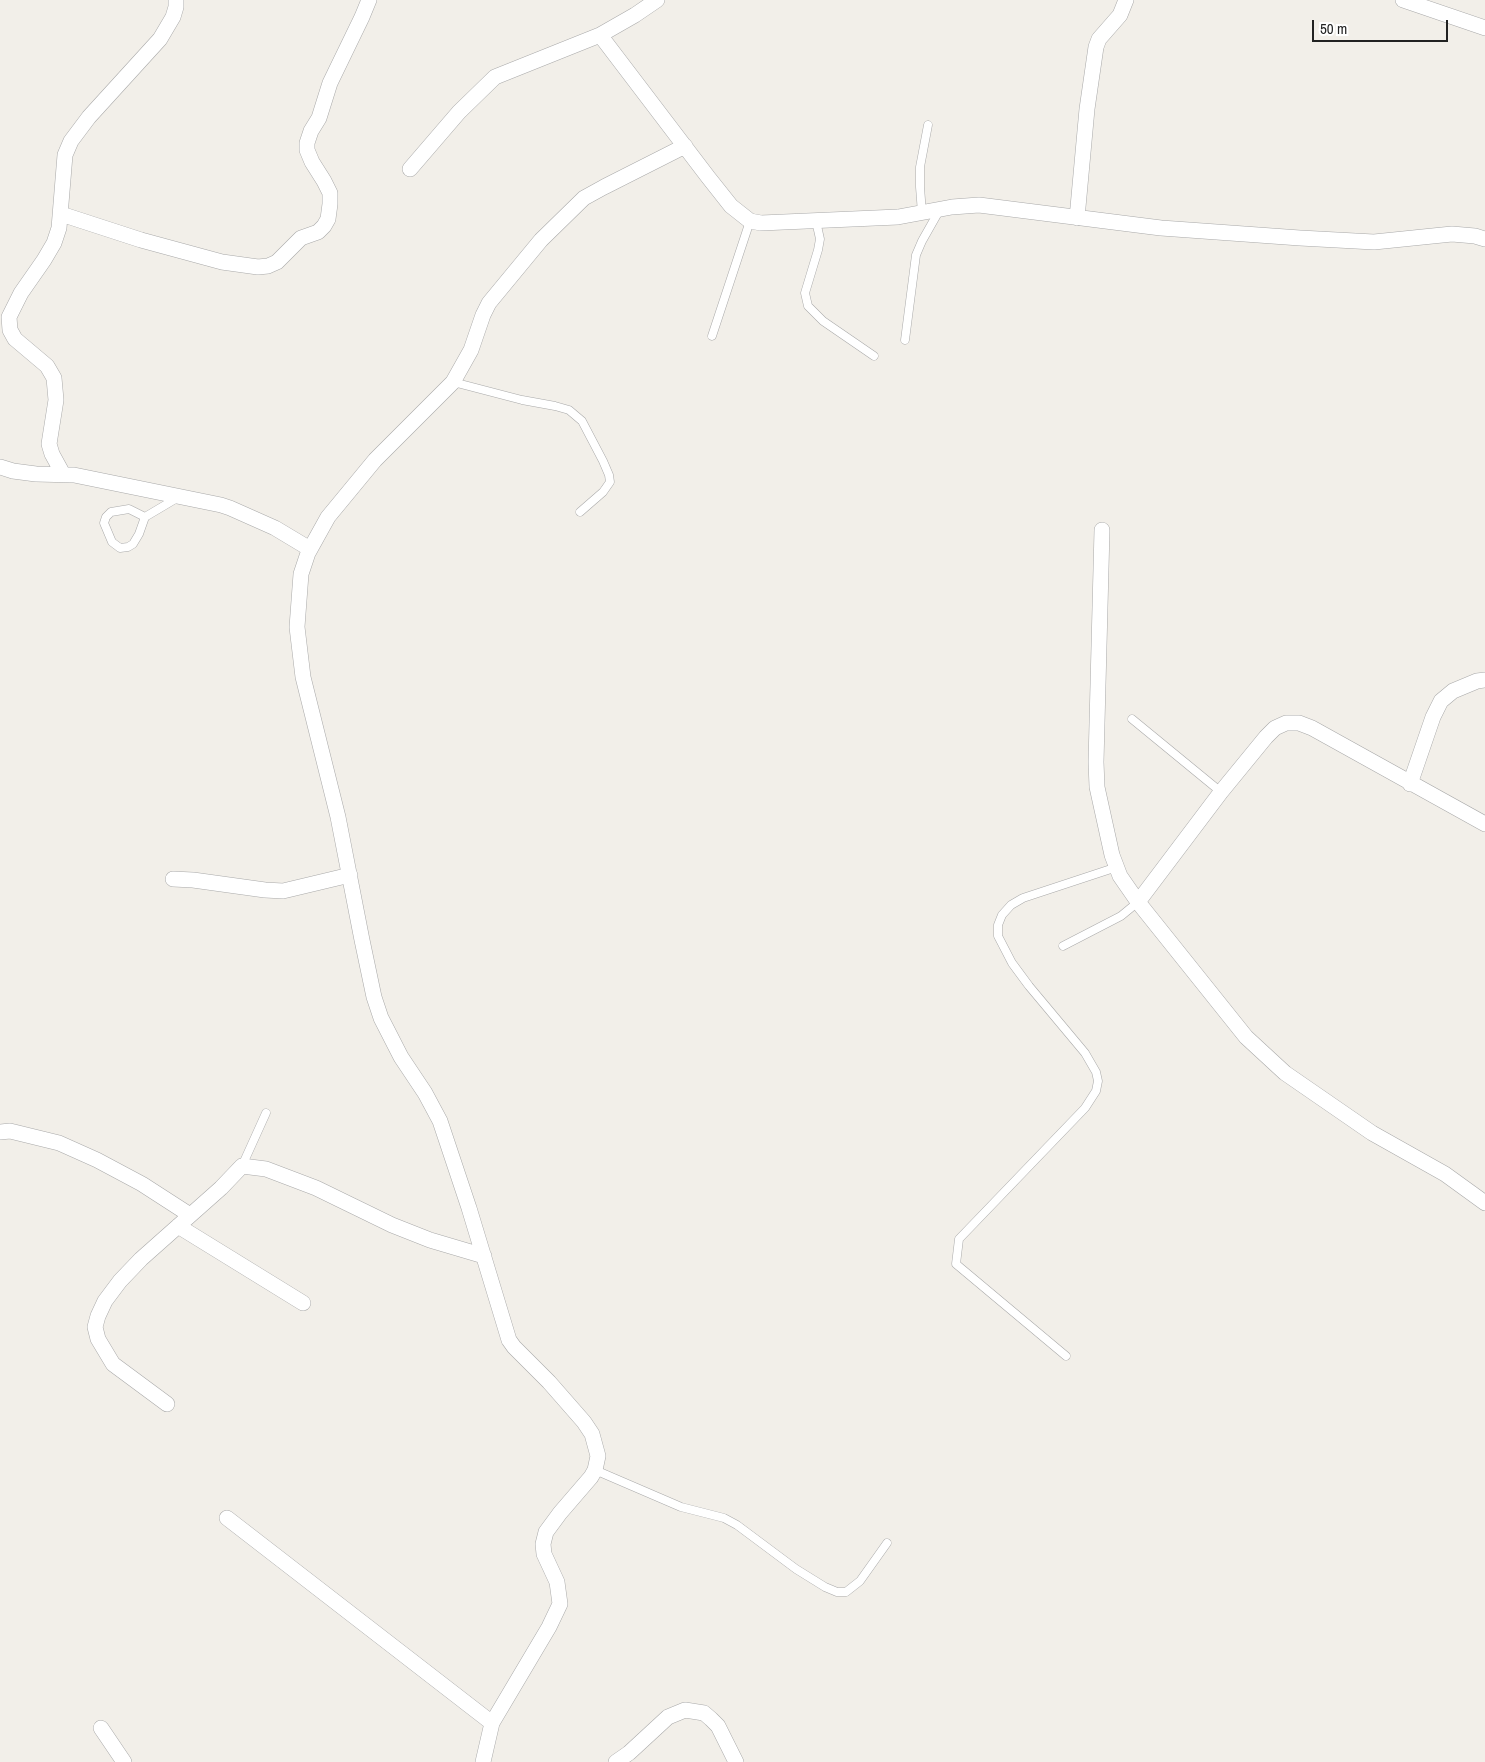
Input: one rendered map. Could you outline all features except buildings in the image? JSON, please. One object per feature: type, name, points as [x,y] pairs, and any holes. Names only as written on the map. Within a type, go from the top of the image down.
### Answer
[{"type":"street","points":[[62,474],[49,444],[56,400],[54,378],[47,366],[15,339],[10,330],[9,317],[20,293],[54,243],[61,214],[65,155],[71,141],[89,117],[160,39],[173,17],[176,0]]},
{"type":"street","points":[[61,214],[141,240],[222,262],[258,267],[268,266],[277,262],[301,238],[318,232],[328,219],[330,193],[312,162],[306,143],[319,118],[330,83],[369,0]]},
{"type":"street","points":[[410,169],[459,112],[495,77],[600,35],[635,16],[657,0]]},
{"type":"street","points":[[1076,218],[1086,118],[1096,47],[1099,39],[1120,15],[1126,0]]},
{"type":"street","points":[[1403,0],[1485,28]]},
{"type":"street","points":[[600,35],[731,206],[750,221],[761,224],[898,217],[979,205],[1161,228],[1374,242],[1452,234],[1485,239]]},
{"type":"street","points":[[483,1762],[492,1723],[542,1640],[560,1604],[557,1582],[544,1554],[543,1544],[546,1532],[591,1477],[595,1470],[598,1456],[596,1446],[584,1422],[509,1340],[440,1121],[425,1093],[401,1057],[381,1018],[372,987],[338,817],[303,677],[297,628],[300,574],[310,549],[328,517],[376,460],[453,382],[471,350],[489,303],[541,240],[584,198],[685,146]]},
{"type":"street","points":[[0,467],[12,471],[36,474],[74,475],[230,508],[275,528],[310,549]]},
{"type":"street","points":[[1102,530],[1097,787],[1112,855],[1120,876],[1138,902],[1246,1037],[1284,1073],[1372,1133],[1445,1174],[1485,1203]]},
{"type":"street","points":[[1410,784],[1433,717],[1441,701],[1453,690],[1485,680]]},
{"type":"street","points":[[1138,902],[1221,792],[1266,737],[1275,728],[1286,723],[1299,723],[1312,728],[1485,824]]},
{"type":"street","points":[[172,879],[283,891],[350,875]]},
{"type":"street","points":[[0,1132],[10,1131],[59,1143],[97,1160],[142,1184],[190,1216]]},
{"type":"street","points":[[167,1404],[113,1364],[102,1348],[95,1327],[98,1316],[104,1301],[141,1259],[221,1188],[242,1166],[266,1169],[316,1188],[392,1225],[430,1240],[484,1256]]},
{"type":"street","points":[[178,1226],[303,1303]]},
{"type":"street","points":[[227,1518],[492,1723]]},
{"type":"street","points":[[616,1762],[668,1717],[685,1710],[704,1713],[718,1726],[736,1762]]},
{"type":"street","points":[[101,1728],[124,1762]]},
{"type":"lane","points":[[922,213],[920,167],[928,125]]},
{"type":"lane","points":[[905,340],[916,255],[939,210]]},
{"type":"lane","points":[[712,336],[750,221]]},
{"type":"lane","points":[[816,221],[820,239],[805,293],[808,306],[823,321],[874,356]]},
{"type":"lane","points":[[453,382],[569,410],[582,420],[604,461],[610,475],[610,482],[603,492],[580,512]]},
{"type":"lane","points":[[145,516],[129,509],[111,512],[106,517],[104,523],[112,542],[120,548],[133,544],[139,534],[145,516],[179,497]]},
{"type":"lane","points":[[1132,719],[1221,792]]},
{"type":"lane","points":[[1066,1356],[956,1264],[958,1239],[1085,1108],[1096,1091],[1098,1081],[1096,1072],[1085,1053],[1012,963],[998,936],[998,925],[1002,915],[1011,905],[1023,898],[1117,867]]},
{"type":"lane","points":[[1063,946],[1121,916],[1138,902]]},
{"type":"lane","points":[[242,1166],[266,1113]]},
{"type":"lane","points":[[595,1470],[681,1507],[724,1518],[737,1525],[796,1569],[825,1587],[837,1592],[846,1592],[860,1581],[887,1543]]}]
